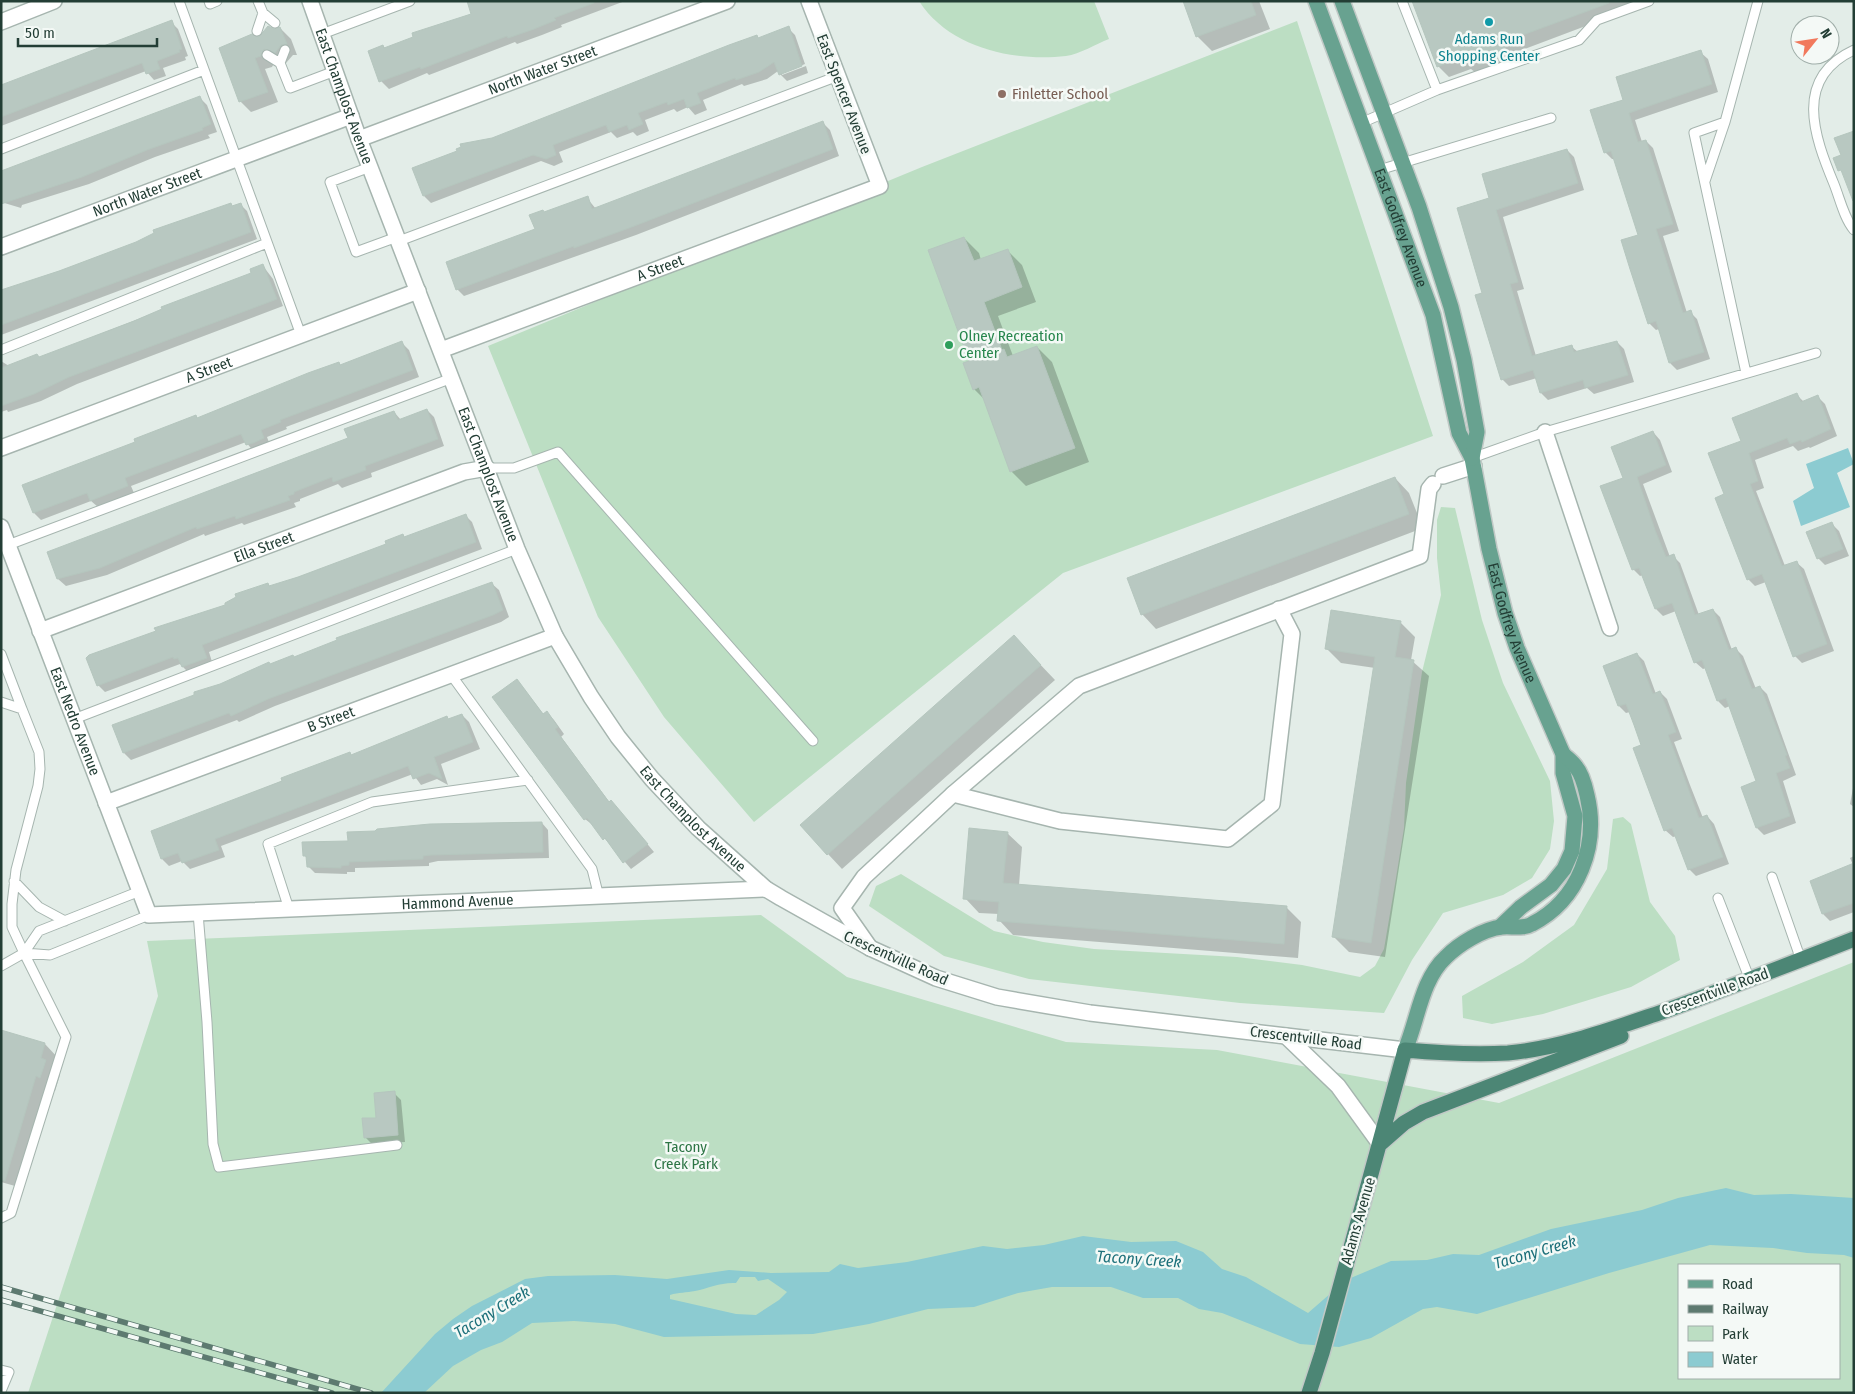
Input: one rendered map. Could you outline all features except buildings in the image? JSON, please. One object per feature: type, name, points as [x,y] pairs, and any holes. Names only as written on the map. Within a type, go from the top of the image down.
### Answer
[{"type":"highway","name":"Crescentville Road","points":[[1405,1050],[1450,1054],[1484,1054],[1536,1049],[1595,1035],[1750,980],[1854,939]]},
{"type":"highway","points":[[1380,1144],[1404,1124],[1423,1112],[1593,1048],[1723,990]]},
{"type":"highway","name":"Adams Avenue","points":[[1309,1393],[1322,1353],[1405,1050]]},
{"type":"main road","name":"East Godfrey Avenue","points":[[1316,1],[1433,315],[1459,433],[1473,462],[1489,549],[1505,613],[1517,648],[1563,754],[1577,768],[1589,805],[1589,844],[1584,865],[1563,900],[1548,914],[1529,926],[1500,927]]},
{"type":"main road","name":"East Godfrey Avenue","points":[[1342,1],[1437,260],[1464,360],[1478,432],[1473,462]]},
{"type":"main road","name":"East Godfrey Avenue","points":[[1405,1050],[1434,971],[1457,947],[1500,927],[1521,907],[1551,885],[1564,869],[1572,851],[1575,835],[1575,816],[1563,773],[1563,754]]},
{"type":"street","name":"East Champlost Avenue","points":[[310,1],[359,139],[517,549],[556,636],[613,729],[652,779],[698,828],[766,889]]},
{"type":"street","name":"North Water Street","points":[[359,139],[727,1]]},
{"type":"street","name":"East Spencer Avenue","points":[[809,1],[880,186]]},
{"type":"street","points":[[1,22],[51,2]]},
{"type":"street","name":"North Water Street","points":[[1,247],[351,116]]},
{"type":"street","name":"A Street","points":[[441,350],[880,186]]},
{"type":"street","name":"A Street","points":[[1,448],[418,291]]},
{"type":"street","points":[[1545,432],[1610,628]]},
{"type":"street","points":[[870,948],[842,908],[864,876],[953,794],[1079,686],[1420,556],[1428,489],[1438,480],[1473,462]]},
{"type":"street","name":"Ella Street","points":[[40,631],[464,472],[487,468]]},
{"type":"street","name":"East Nedro Avenue","points":[[1,527],[149,914]]},
{"type":"street","points":[[953,794],[1060,821],[1228,839],[1272,804],[1292,634],[1279,609]]},
{"type":"street","name":"B Street","points":[[106,803],[556,636]]},
{"type":"street","name":"Hammond Avenue","points":[[149,914],[766,889]]},
{"type":"street","name":"Crescentville Road","points":[[766,889],[824,924],[870,948],[936,978],[997,997],[1090,1013],[1405,1050]]},
{"type":"street","points":[[1286,1036],[1338,1086],[1380,1144]]},
{"type":"lane","points":[[179,1],[301,335]]},
{"type":"lane","points":[[209,1],[210,4],[217,1]]},
{"type":"lane","points":[[258,1],[271,25]]},
{"type":"lane","points":[[322,34],[410,1]]},
{"type":"lane","points":[[1402,1],[1437,90]]},
{"type":"lane","points":[[1361,123],[1437,90],[1579,40],[1597,20],[1649,1]]},
{"type":"lane","points":[[1705,183],[1725,122],[1758,1]]},
{"type":"lane","points":[[257,31],[263,13]]},
{"type":"lane","points":[[1854,50],[1830,66],[1817,83],[1812,106],[1817,142],[1854,230]]},
{"type":"lane","points":[[281,51],[280,63],[290,88],[335,71]]},
{"type":"lane","points":[[267,55],[280,63]]},
{"type":"lane","points":[[1,149],[204,70]]},
{"type":"lane","points":[[370,167],[330,182],[356,252],[398,239],[838,76]]},
{"type":"lane","points":[[1379,170],[1551,118]]},
{"type":"lane","points":[[1725,122],[1694,133],[1746,372]]},
{"type":"lane","points":[[1,350],[267,243]]},
{"type":"lane","points":[[1473,462],[1545,432],[1816,353]]},
{"type":"lane","points":[[8,545],[452,378]]},
{"type":"lane","points":[[487,468],[514,468],[558,452],[813,741]]},
{"type":"lane","points":[[74,719],[517,549]]},
{"type":"lane","points":[[1,654],[39,752],[40,769],[14,881],[12,927],[66,1037],[11,1213],[1,1218]]},
{"type":"lane","points":[[452,676],[592,869],[598,896]]},
{"type":"lane","points":[[1,702],[22,709]]},
{"type":"lane","points":[[289,909],[268,844],[372,802],[528,780]]},
{"type":"lane","points":[[1772,878],[1801,960]]},
{"type":"lane","points":[[14,881],[38,907],[65,921]]},
{"type":"lane","points":[[1,966],[24,953],[39,931],[140,891]]},
{"type":"lane","points":[[1718,898],[1750,980]]},
{"type":"lane","points":[[198,913],[207,1022],[213,1144],[219,1167],[397,1145]]},
{"type":"lane","points":[[24,953],[50,955],[149,914]]},
{"type":"lane","points":[[1,1370],[9,1372],[1,1390]]},
{"type":"green space","points":[[919,1],[1094,1],[1109,39],[1066,56],[1025,57],[1005,54],[965,41],[947,30],[932,17]]},
{"type":"green space","name":"Olney Recreation Center","points":[[1297,21],[1433,436],[1063,573],[754,822],[664,717],[598,617],[488,346],[922,167]]},
{"type":"green space","points":[[1441,507],[1455,508],[1482,620],[1503,683],[1550,781],[1554,821],[1550,849],[1532,878],[1503,895],[1443,913],[1412,960],[1384,1013],[1240,1003],[1029,979],[944,956],[869,906],[876,886],[901,874],[994,931],[1043,942],[1094,949],[1237,957],[1302,965],[1360,977],[1375,966],[1384,949],[1404,828],[1406,783],[1422,672],[1441,595],[1437,558],[1437,520]]},
{"type":"green space","points":[[1623,817],[1631,824],[1650,902],[1675,936],[1680,960],[1631,987],[1543,1014],[1492,1024],[1463,1018],[1462,996],[1523,962],[1574,925],[1607,869],[1613,819]]},
{"type":"green space","name":"Tacony Creek Park","points":[[761,915],[847,977],[1066,1042],[1217,1050],[1499,1103],[1854,962],[1854,1393],[28,1393],[158,996],[147,941]]},
{"type":"water","points":[[1848,448],[1854,464],[1837,473],[1850,507],[1801,526],[1793,501],[1814,488],[1806,464]]},
{"type":"water","name":"Tacony Creek","points":[[1726,1188],[1754,1195],[1791,1194],[1854,1198],[1854,1258],[1844,1255],[1807,1253],[1773,1248],[1710,1245],[1609,1273],[1477,1314],[1437,1307],[1423,1309],[1371,1338],[1339,1347],[1300,1344],[1222,1313],[1199,1309],[1178,1298],[1143,1298],[1111,1287],[1052,1287],[1018,1293],[974,1307],[928,1309],[869,1324],[813,1334],[664,1337],[615,1324],[574,1321],[532,1323],[502,1342],[481,1350],[453,1366],[424,1393],[381,1393],[435,1334],[453,1319],[472,1306],[525,1279],[548,1276],[615,1275],[667,1279],[729,1270],[771,1273],[829,1272],[840,1264],[858,1268],[907,1262],[983,1246],[1007,1249],[1044,1245],[1083,1236],[1131,1242],[1176,1241],[1203,1252],[1222,1269],[1246,1277],[1308,1313],[1346,1280],[1391,1261],[1427,1260],[1453,1254],[1479,1255],[1551,1229],[1642,1210],[1678,1198]],"holes":[[[740,1277],[755,1277],[758,1281],[768,1279],[787,1292],[779,1300],[756,1315],[736,1314],[670,1299],[670,1295],[673,1294],[695,1291],[720,1284],[736,1283]]]},
{"type":"railway","points":[[1,1287],[371,1393]]},
{"type":"railway","points":[[1,1300],[332,1393]]},
{"type":"place","name":"Adams Run Shopping Center","points":[[1489,22]]},
{"type":"place","name":"Finletter School","points":[[1002,94]]},
{"type":"place","name":"Olney Recreation Center","points":[[949,345]]}]
